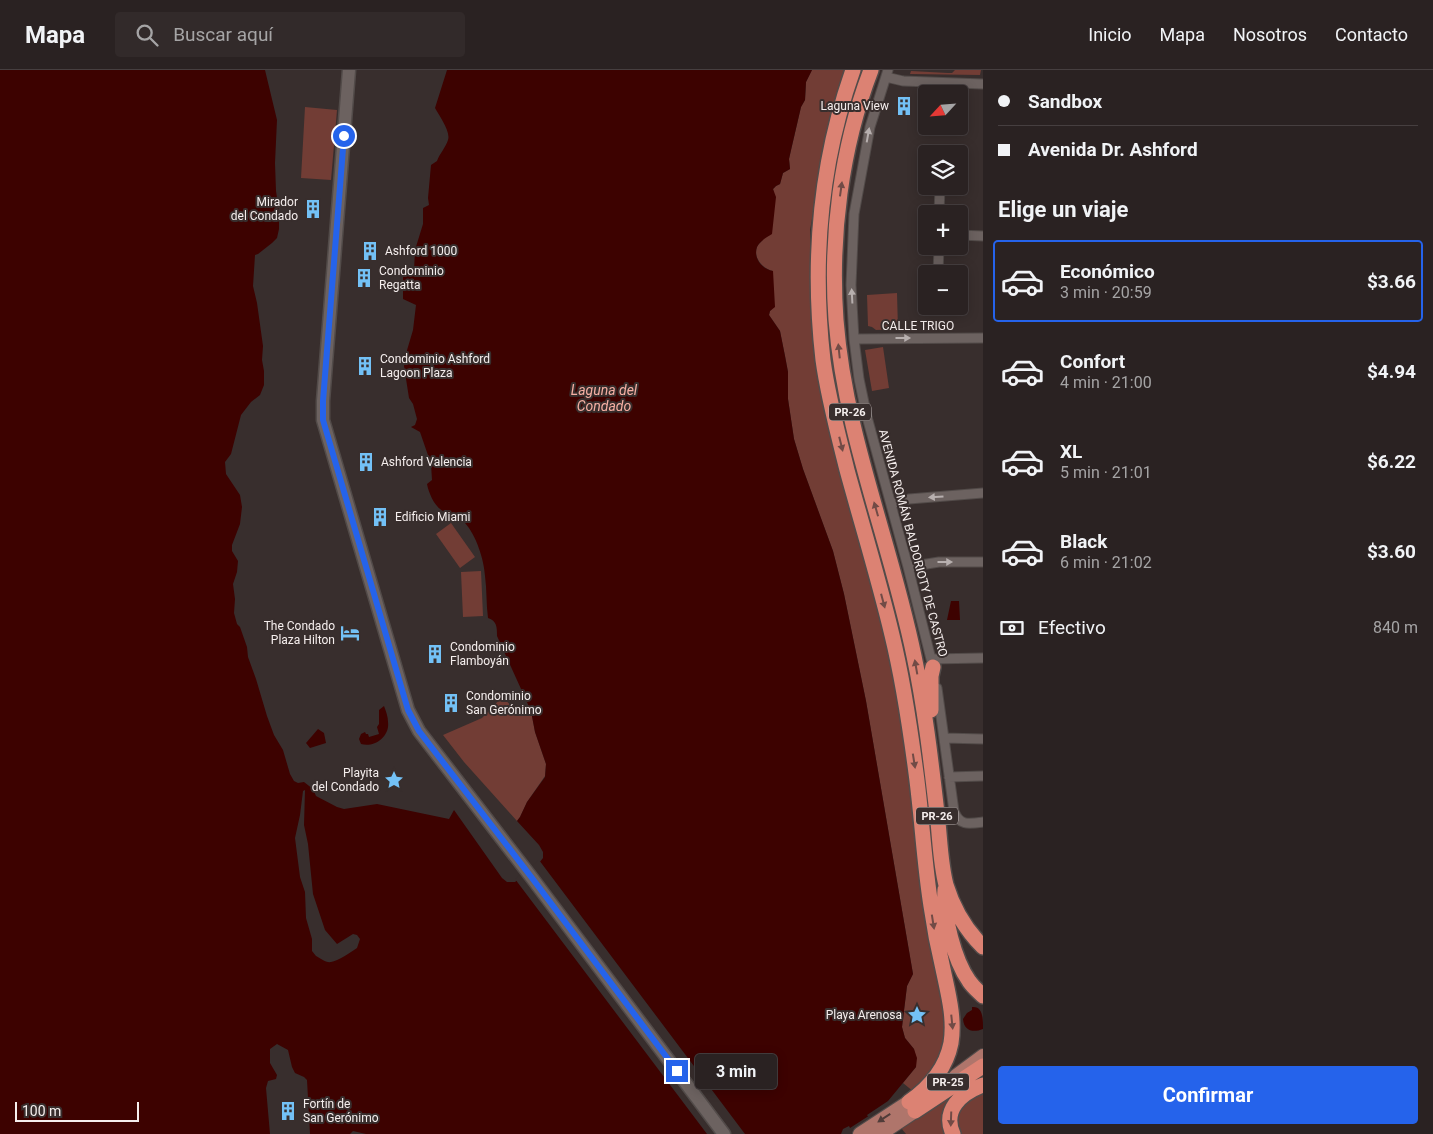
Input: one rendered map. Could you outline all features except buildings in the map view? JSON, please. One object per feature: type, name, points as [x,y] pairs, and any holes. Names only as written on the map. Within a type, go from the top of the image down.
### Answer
[{"type":"highway","name":"PR-26","points":[[853,70],[840,111],[827,168],[820,223],[818,285],[823,362],[841,446],[892,636],[907,713],[916,774],[933,926],[950,1002],[952,1030],[949,1052],[945,1063],[912,1107]]},
{"type":"highway","name":"PR-26","points":[[871,70],[851,137],[840,197],[835,283],[840,362],[856,441],[904,610],[914,656],[923,704],[946,882],[951,899],[962,920],[983,947]]},
{"type":"highway","points":[[929,749],[932,732],[932,663]]},
{"type":"highway","points":[[946,882],[944,899],[946,923],[968,980],[983,996]]},
{"type":"highway","points":[[912,1107],[983,1066]]},
{"type":"highway","points":[[954,1134],[949,1122],[952,1107],[968,1092],[983,1085]]},
{"type":"main road","name":"PR-25","points":[[912,1107],[983,1056]]},
{"type":"main road","points":[[860,1134],[912,1107]]},
{"type":"main road","points":[[880,1134],[912,1107]]},
{"type":"street","points":[[349,70],[323,420],[408,710],[419,731],[724,1134]]},
{"type":"street","points":[[887,73],[903,81],[983,84]]},
{"type":"street","name":"AVENIDA ROMÁN BALDORIOTY DE CASTRO","points":[[887,73],[870,127],[854,214],[851,285],[854,338],[859,379],[867,417],[932,663],[954,811],[956,818],[961,822],[969,824],[983,822]]},
{"type":"street","points":[[968,235],[983,236]]},
{"type":"street","name":"CALLE TRIGO","points":[[854,338],[983,338]]},
{"type":"street","points":[[890,504],[909,499],[983,493]]},
{"type":"street","points":[[908,567],[939,562],[983,562]]},
{"type":"street","points":[[932,663],[983,658]]},
{"type":"street","points":[[944,738],[983,739]]},
{"type":"street","points":[[949,777],[983,776]]},
{"type":"street","points":[[912,1107],[926,1108],[958,1088],[983,1077]]},
{"type":"shaded area","points":[[812,70],[846,70],[823,157],[810,230],[812,294],[893,662],[943,993],[946,1026],[941,1058],[914,1092],[903,1083],[916,1067],[914,1049],[905,1038],[902,1027],[907,986],[913,974],[866,701],[844,594],[833,551],[794,439],[788,399],[788,372],[780,331],[769,315],[772,309],[773,271],[762,265],[756,255],[757,247],[767,227],[774,194],[773,189],[780,184],[783,173],[790,169],[789,159],[801,107],[805,100],[806,82]]},
{"type":"shaded area","points":[[955,70],[981,70],[980,75],[910,74],[911,71],[952,73]]},
{"type":"shaded area","points":[[305,107],[337,110],[331,180],[301,178]]},
{"type":"shaded area","points":[[897,293],[898,329],[876,330],[868,326],[867,295]]},
{"type":"shaded area","points":[[883,347],[889,388],[872,391],[865,350]]},
{"type":"shaded area","points":[[451,523],[475,557],[460,568],[436,534]]},
{"type":"shaded area","points":[[481,571],[483,616],[463,617],[461,572]]},
{"type":"shaded area","points":[[502,697],[522,716],[531,711],[535,732],[546,764],[545,776],[527,802],[517,821],[464,762],[443,735],[482,718]]},
{"type":"shaded area","points":[[961,1089],[949,1134],[906,1134],[901,1128]]},
{"type":"shaded area","points":[[983,1090],[983,1134],[960,1134],[955,1127],[956,1109]]},
{"type":"water","name":"Laguna del Condado","points":[[0,70],[265,70],[277,120],[275,163],[279,229],[277,238],[255,255],[253,286],[263,346],[264,385],[260,395],[251,402],[241,415],[231,454],[225,462],[226,474],[240,495],[242,507],[240,524],[232,545],[232,551],[238,561],[233,584],[234,613],[237,624],[240,627],[247,647],[248,657],[267,716],[274,735],[283,750],[294,781],[298,783],[304,782],[313,789],[316,796],[344,809],[377,804],[449,819],[454,810],[502,878],[507,882],[515,882],[543,858],[543,852],[539,845],[517,821],[527,802],[545,777],[546,764],[535,732],[531,711],[497,636],[496,625],[488,618],[484,569],[476,541],[465,523],[458,517],[441,510],[429,492],[427,484],[432,480],[431,464],[420,432],[411,427],[415,425],[417,419],[413,404],[409,398],[404,366],[413,330],[416,305],[403,299],[403,273],[414,271],[415,250],[423,224],[423,208],[429,205],[431,165],[437,161],[448,140],[446,128],[435,108],[447,70],[812,70],[806,82],[805,100],[801,107],[789,159],[790,169],[783,173],[780,184],[773,189],[776,197],[772,234],[758,245],[756,255],[759,262],[765,268],[773,271],[775,307],[770,311],[769,315],[780,331],[788,372],[788,399],[794,439],[833,551],[844,594],[866,701],[913,974],[907,986],[902,1027],[905,1038],[914,1049],[917,1058],[916,1067],[888,1101],[867,1115],[879,1134],[366,1134],[353,1131],[350,1134],[310,1134],[307,1080],[295,1073],[288,1050],[277,1044],[270,1049],[270,1063],[277,1075],[276,1079],[268,1081],[266,1088],[270,1134],[0,1134]],"holes":[[[305,790],[304,825],[308,844],[313,894],[325,930],[337,944],[353,934],[357,935],[360,939],[357,948],[331,962],[321,959],[312,951],[312,939],[306,918],[305,892],[300,877],[295,838],[303,791]]]},
{"type":"water","points":[[951,601],[959,601],[960,620],[947,620]]},
{"type":"water","points":[[384,706],[388,727],[384,737],[376,743],[361,744],[359,739],[361,734],[365,732],[369,737],[379,734],[377,727],[379,724],[379,710]]},
{"type":"water","points":[[318,729],[324,733],[326,743],[310,748],[306,743]]},
{"type":"water","points":[[972,1007],[978,1008],[980,1011],[983,1029],[973,1031],[965,1026],[963,1019],[972,1010]]},
{"type":"pier","points":[[539,860],[745,1134],[707,1134],[515,879]]},
{"type":"pier","points":[[881,1108],[871,1116],[881,1134],[841,1134],[843,1129],[849,1126],[850,1128]]},
{"type":"place","name":"Laguna View","points":[[904,106]]},
{"type":"place","name":"Mirador del Condado","points":[[313,209]]},
{"type":"place","name":"Ashford 1000","points":[[370,251]]},
{"type":"place","name":"Condominio Regatta","points":[[364,278]]},
{"type":"place","name":"Condominio Ashford Lagoon Plaza","points":[[365,366]]},
{"type":"place","name":"Ashford Valencia","points":[[366,462]]},
{"type":"place","name":"Edificio Miami","points":[[380,517]]},
{"type":"place","name":"The Condado Plaza Hilton","points":[[350,633]]},
{"type":"place","name":"Condominio Flamboyán","points":[[435,654]]},
{"type":"place","name":"Condominio San Gerónimo","points":[[451,703]]},
{"type":"place","name":"Playita del Condado","points":[[394,780]]},
{"type":"place","name":"Playa Arenosa","points":[[917,1015]]},
{"type":"place","name":"Fortín de San Gerónimo","points":[[288,1111]]},
{"type":"route","points":[[344,136],[323,420],[408,710],[419,731],[677,1071]]}]
